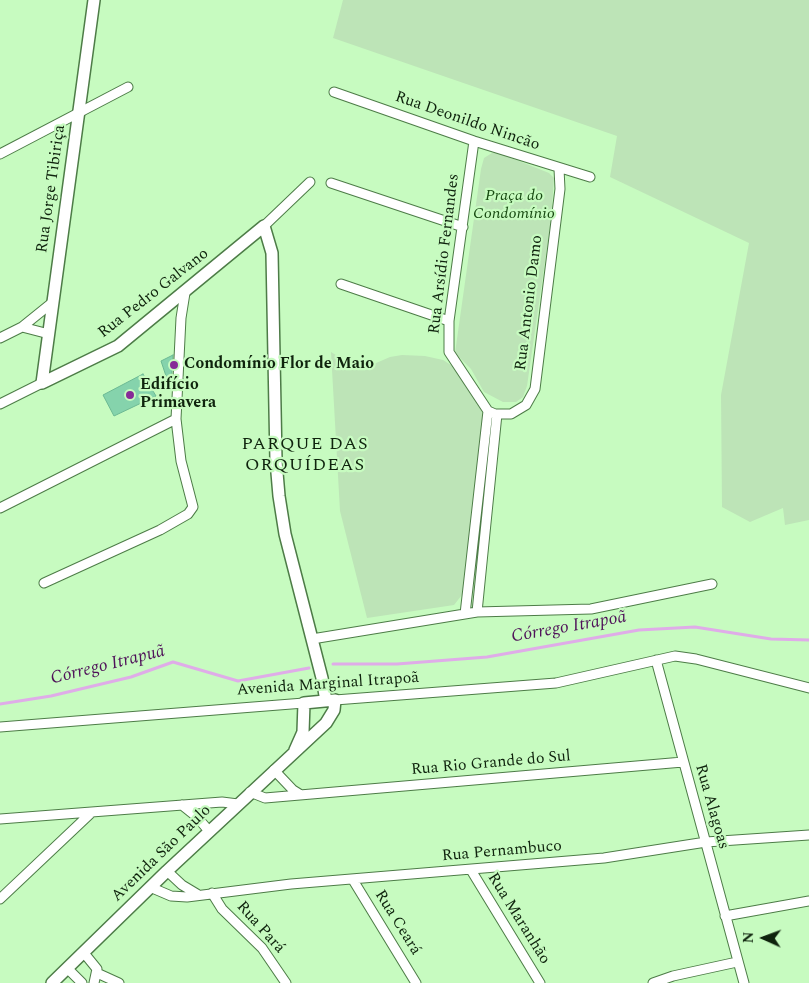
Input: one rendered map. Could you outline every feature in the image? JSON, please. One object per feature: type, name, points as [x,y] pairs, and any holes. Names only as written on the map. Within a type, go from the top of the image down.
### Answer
[{"type":"main road","name":"Rua Jorge Tibiriça","points":[[42,383],[94,0]]},
{"type":"main road","name":"Rua Pedro Galvano","points":[[42,383],[118,346],[185,293],[264,226]]},
{"type":"main road","points":[[264,226],[272,253],[276,461],[279,496],[285,534],[312,638],[331,701]]},
{"type":"main road","name":"Avenida Marginal Itrapoã","points":[[304,703],[331,701]]},
{"type":"main road","name":"Avenida São Paulo","points":[[52,983],[250,792],[329,720],[334,710],[331,701]]},
{"type":"main road","name":"Avenida São Paulo","points":[[295,750],[303,732],[304,703]]},
{"type":"street","points":[[0,154],[128,88]]},
{"type":"street","name":"Rua Deonildo Nincão","points":[[334,92],[474,141],[590,178]]},
{"type":"street","name":"Rua Arsídio Fernandes","points":[[474,141],[449,321],[449,352],[493,413]]},
{"type":"street","name":"Rua Antonio Damo","points":[[493,413],[511,414],[526,405],[535,389],[560,189],[559,169]]},
{"type":"street","name":"Rua Pedro Galvano","points":[[264,226],[310,182]]},
{"type":"street","points":[[331,183],[463,227]]},
{"type":"street","points":[[341,284],[449,321]]},
{"type":"street","points":[[44,584],[160,530],[188,514],[193,507],[181,461],[176,419],[181,318],[185,293]]},
{"type":"street","points":[[0,338],[22,327],[53,302]]},
{"type":"street","points":[[169,306],[181,318]]},
{"type":"street","points":[[22,327],[49,334]]},
{"type":"street","name":"Rua Pedro Galvano","points":[[0,404],[42,383]]},
{"type":"street","points":[[477,612],[493,413]]},
{"type":"street","points":[[465,614],[493,413]]},
{"type":"street","points":[[0,508],[176,419]]},
{"type":"street","points":[[312,638],[477,612],[591,609],[712,584]]},
{"type":"street","name":"Avenida Marginal Itrapoã","points":[[331,701],[556,683],[674,656],[696,659],[809,688]]},
{"type":"street","name":"Rua Alagoas","points":[[656,660],[682,762],[706,842],[736,962],[744,983]]},
{"type":"street","name":"Avenida Marginal Itrapoã","points":[[0,727],[304,703]]},
{"type":"street","name":"Rua Rio Grande do Sul","points":[[250,792],[265,798],[682,762]]},
{"type":"street","points":[[274,770],[293,790],[301,795]]},
{"type":"street","points":[[0,819],[222,802],[238,804]]},
{"type":"street","points":[[182,805],[198,817],[209,831]]},
{"type":"street","points":[[0,899],[92,812]]},
{"type":"street","name":"Rua Pernambuco","points":[[150,887],[171,896],[212,893],[604,858],[706,842],[809,835]]},
{"type":"street","name":"Rua Maranhão","points":[[471,870],[540,983]]},
{"type":"street","points":[[167,871],[182,885],[197,894]]},
{"type":"street","name":"Rua Ceará","points":[[353,880],[416,983]]},
{"type":"street","name":"Rua Pará","points":[[212,893],[222,909],[262,948],[286,983]]},
{"type":"street","points":[[725,916],[809,901]]},
{"type":"street","points":[[84,953],[95,966],[94,983]]},
{"type":"street","points":[[653,983],[673,976],[736,962]]},
{"type":"street","points":[[67,968],[82,983]]},
{"type":"street","points":[[96,973],[119,983]]},
{"type":"green space","points":[[343,0],[809,0],[809,520],[785,525],[783,508],[750,522],[722,507],[721,395],[749,243],[610,177],[617,136],[333,38]]},
{"type":"green space","name":"Praça do Condomínio","points":[[492,153],[499,153],[549,173],[554,178],[551,220],[527,386],[523,397],[516,402],[503,402],[484,392],[471,369],[455,353],[481,169],[484,158]]},
{"type":"green space","points":[[331,352],[360,370],[390,357],[402,355],[425,356],[443,360],[451,365],[471,390],[485,418],[465,591],[454,605],[367,618],[340,511]]},
{"type":"building","points":[[173,355],[171,384],[169,385],[161,361]]},
{"type":"building","name":"Edifício Primavera","points":[[143,374],[156,396],[114,416],[103,395]]},
{"type":"waterway","name":"Córrego Itrapoã","points":[[333,664],[397,664],[487,657],[639,630],[695,627],[771,639],[809,640]]},
{"type":"waterway","name":"Córrego Itrapuã","points":[[0,704],[51,696],[131,677],[173,662],[238,681],[309,668]]},
{"type":"place","name":"Condomínio Flor de Maio","points":[[174,365]]},
{"type":"place","name":"Edifício Primavera","points":[[130,395]]},
{"type":"district","name":"PARQUE DAS ORQUÍDEAS","points":[[305,455]]}]
